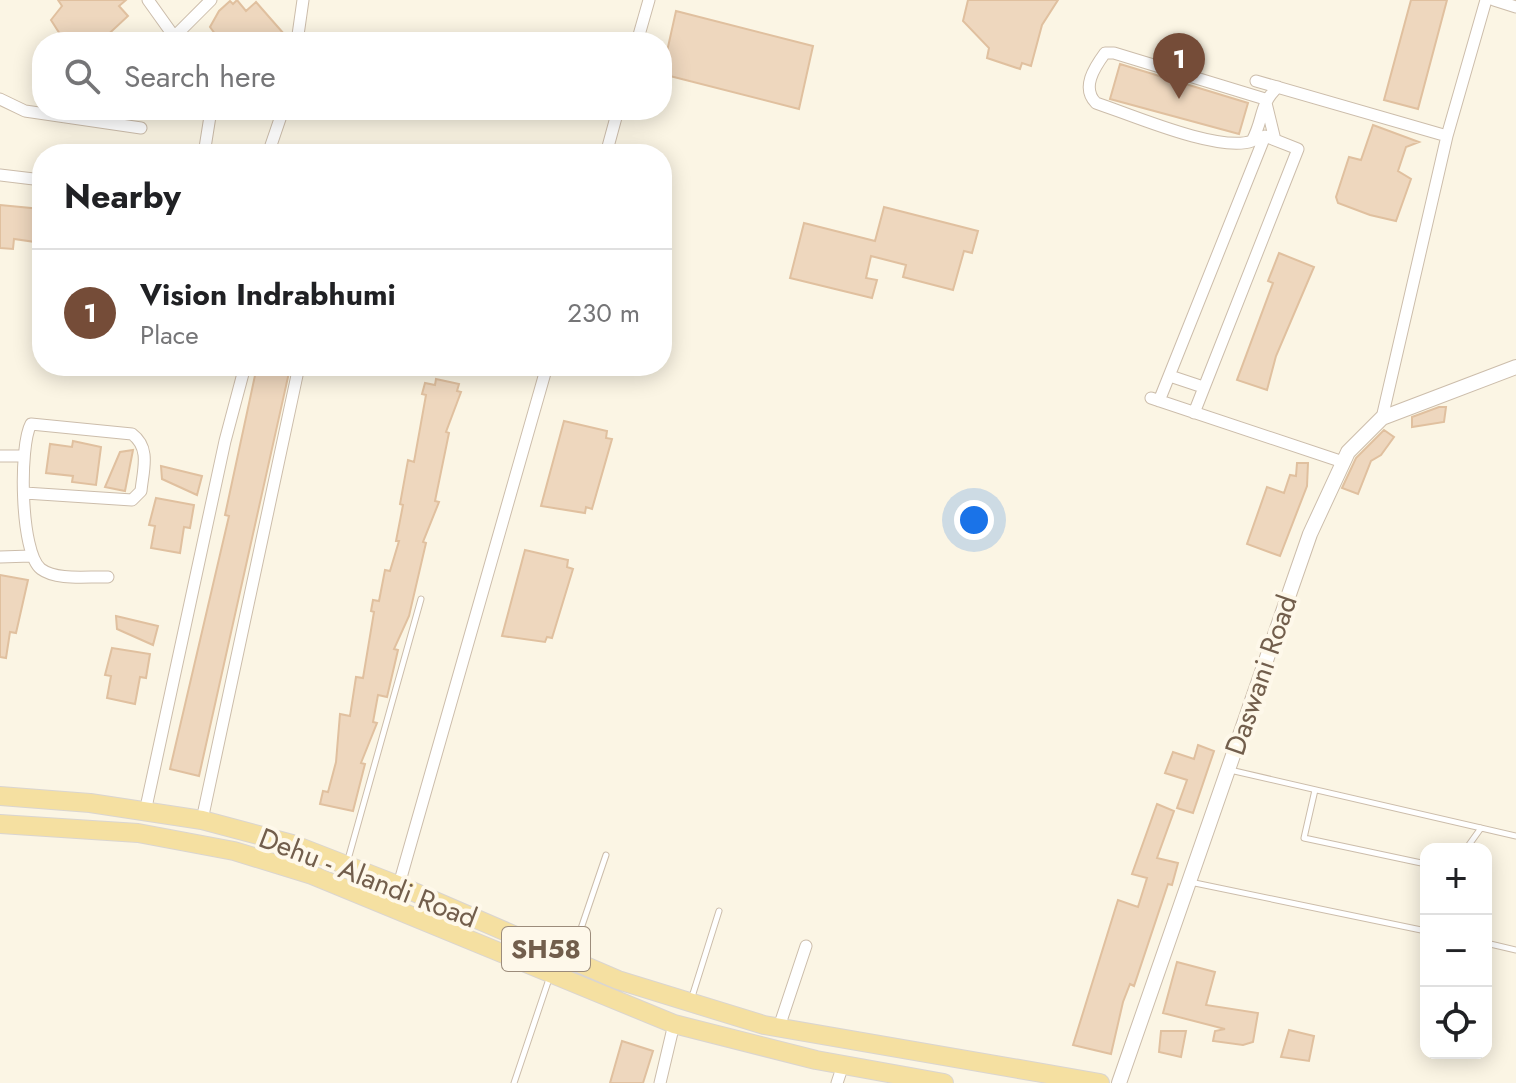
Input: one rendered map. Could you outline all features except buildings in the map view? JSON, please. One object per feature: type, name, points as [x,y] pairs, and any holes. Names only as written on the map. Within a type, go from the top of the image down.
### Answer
[{"type":"main road","name":"Dehu - Alandi Road","points":[[0,796],[90,803],[202,820],[292,844],[346,864],[571,960],[689,1004],[779,1027],[1100,1083]]},
{"type":"main road","name":"Dehu - Alandi Road","points":[[0,824],[138,833],[234,851],[312,875],[674,1024],[840,1074],[933,1082]]},
{"type":"street","points":[[148,0],[171,32]]},
{"type":"street","points":[[183,32],[209,6],[211,0]]},
{"type":"street","points":[[298,32],[303,0]]},
{"type":"street","points":[[640,32],[649,0]]},
{"type":"street","points":[[1382,418],[1447,136],[1486,0]]},
{"type":"street","points":[[1265,99],[1114,53],[1105,53],[1099,61],[1092,72],[1089,88],[1096,103],[1204,137],[1242,145],[1252,141],[1261,125],[1265,99],[1278,87]]},
{"type":"street","points":[[1256,81],[1447,136]]},
{"type":"street","points":[[0,99],[32,112]]},
{"type":"street","points":[[1265,99],[1275,140]]},
{"type":"street","points":[[86,120],[141,128]]},
{"type":"street","points":[[206,144],[209,120]]},
{"type":"street","points":[[271,144],[280,120]]},
{"type":"street","points":[[609,144],[615,120]]},
{"type":"street","points":[[1194,413],[1298,149],[1265,136],[1241,188],[1170,376],[1155,400],[1194,413],[1343,462]]},
{"type":"street","points":[[0,175],[32,179]]},
{"type":"street","name":"Daswani Road","points":[[1119,1083],[1310,534],[1343,462],[1362,435],[1382,418],[1516,367]]},
{"type":"street","points":[[145,812],[225,441],[242,376]]},
{"type":"street","points":[[202,820],[297,376]]},
{"type":"street","points":[[392,909],[544,376]]},
{"type":"street","points":[[1170,376],[1203,387]]},
{"type":"street","points":[[25,493],[132,500],[141,491],[145,449],[132,434],[31,424],[25,435],[23,456],[25,493],[31,556],[41,569],[61,575],[108,577]]},
{"type":"street","points":[[0,456],[23,456]]},
{"type":"street","points":[[0,557],[31,556]]},
{"type":"street","points":[[779,1027],[806,946]]},
{"type":"street","points":[[660,1083],[674,1024]]},
{"type":"lane","points":[[346,864],[421,599]]},
{"type":"lane","points":[[1229,770],[1516,836]]},
{"type":"lane","points":[[1315,790],[1304,838],[1420,863]]},
{"type":"lane","points":[[1470,843],[1481,828]]},
{"type":"lane","points":[[571,960],[606,855]]},
{"type":"lane","points":[[1189,882],[1420,930]]},
{"type":"lane","points":[[689,1004],[719,911]]},
{"type":"lane","points":[[1492,944],[1516,950]]},
{"type":"lane","points":[[514,1083],[550,975]]},
{"type":"place","name":"Vision Indrabhumi","points":[[1179,99]]}]
